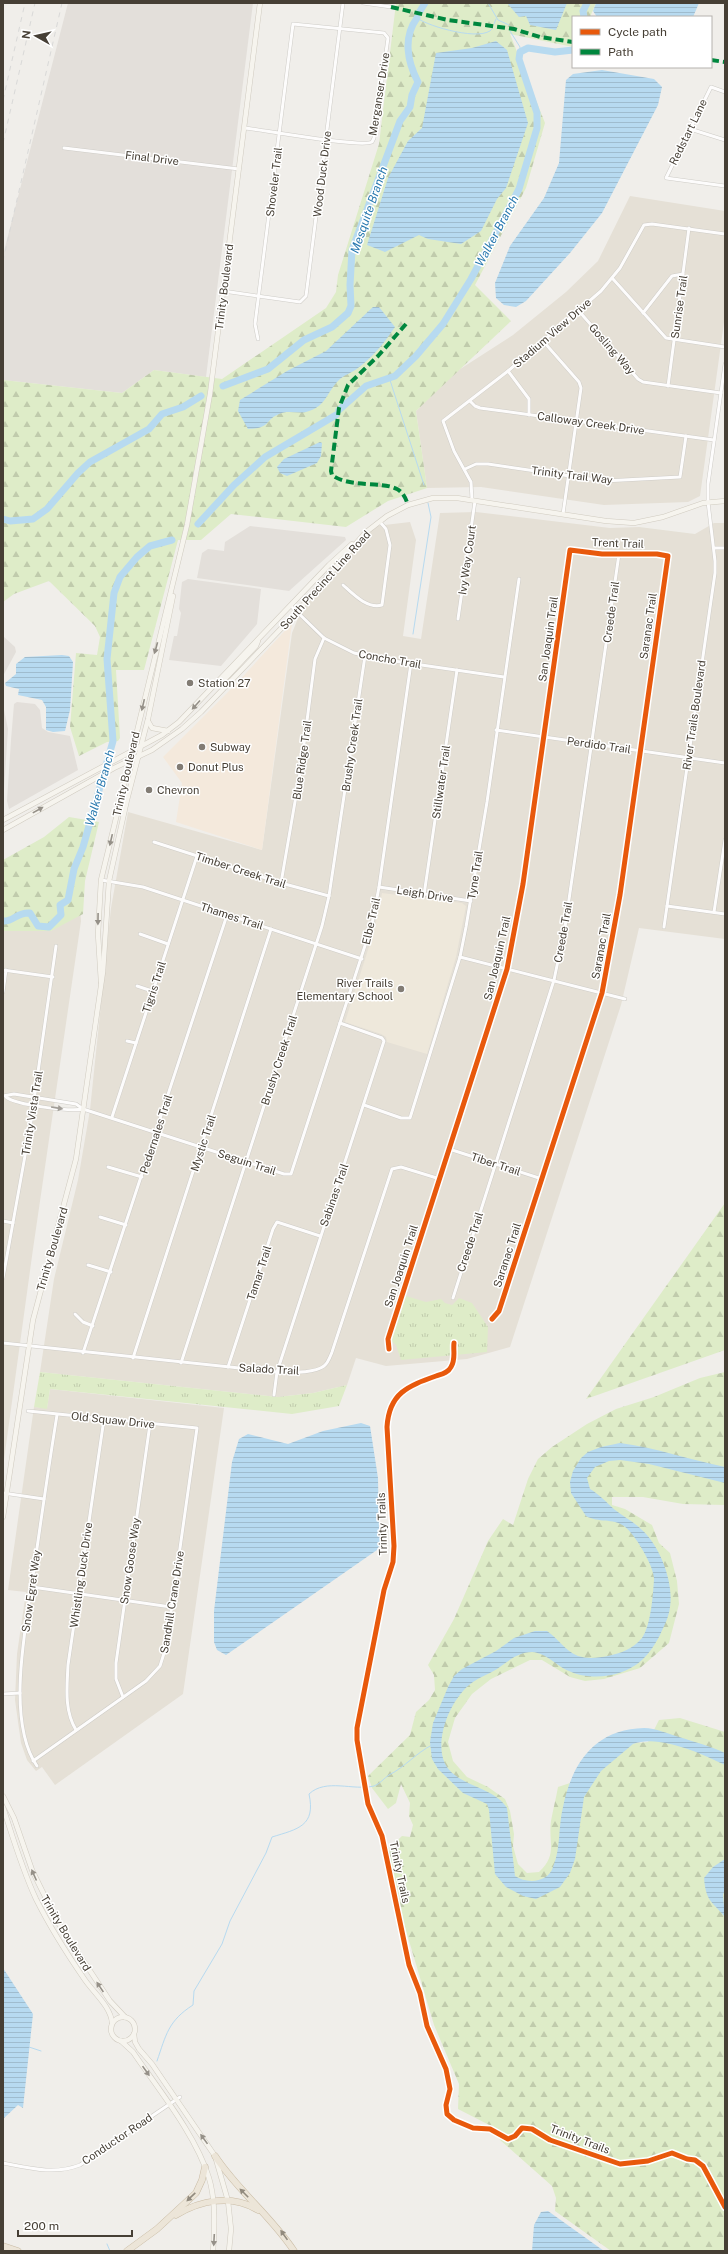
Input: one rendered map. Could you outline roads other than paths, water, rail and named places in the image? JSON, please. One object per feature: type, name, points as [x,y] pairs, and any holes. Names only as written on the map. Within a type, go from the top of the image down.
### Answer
[{"type":"highway","points":[[215,2156],[240,2189],[272,2220],[294,2251]]},
{"type":"highway","points":[[127,2251],[166,2221],[196,2193],[202,2180],[204,2167]]},
{"type":"highway","points":[[166,2221],[184,2210],[213,2201],[228,2200],[243,2203],[255,2208],[272,2220]]},
{"type":"highway","points":[[3,2246],[18,2251]]},
{"type":"main road","name":"Trinity Boulevard","points":[[3,1517],[5,1494],[28,1347],[40,1288],[69,1190],[76,1159],[100,982],[104,966],[109,881],[148,719],[210,394],[260,3]]},
{"type":"main road","name":"South Precinct Line Road","points":[[3,830],[171,737],[215,697],[297,612],[365,533],[408,505],[433,498],[474,501],[634,523],[653,520],[708,502],[725,501]]},
{"type":"main road","points":[[3,820],[168,731],[188,715],[329,565],[365,533]]},
{"type":"main road","name":"Trinity Boulevard","points":[[100,982],[98,934],[101,880],[177,570]]},
{"type":"main road","points":[[225,686],[223,681],[256,646],[258,639]]},
{"type":"main road","points":[[210,690],[215,697]]},
{"type":"main road","points":[[148,719],[152,728],[168,731]]},
{"type":"main road","name":"Trinity Boulevard","points":[[3,1796],[14,1818],[32,1870],[57,1921],[110,2001],[133,2023],[135,2042],[139,2049],[178,2098],[215,2156],[228,2200],[231,2229],[229,2251]]},
{"type":"main road","name":"Trinity Boulevard","points":[[3,1807],[25,1874],[44,1914],[94,1993],[110,2012],[112,2035],[133,2052],[169,2104],[199,2152],[209,2177],[213,2201],[213,2251]]},
{"type":"main road","points":[[112,2023],[118,2018],[125,2017]]},
{"type":"main road","points":[[121,2041],[129,2040],[134,2034]]},
{"type":"street","name":"Wood Duck Drive","points":[[259,296],[300,302],[306,296],[343,3]]},
{"type":"street","points":[[363,3],[391,7]]},
{"type":"street","name":"Shoveler Trail","points":[[258,339],[255,324],[294,24],[340,30]]},
{"type":"street","name":"Merganser Drive","points":[[245,128],[364,144],[369,143],[374,138],[388,38],[384,33],[340,30]]},
{"type":"street","name":"Redstart Lane","points":[[725,92],[711,87],[666,178],[725,186]]},
{"type":"street","points":[[690,129],[725,140]]},
{"type":"street","name":"Final Drive","points":[[64,148],[239,169]]},
{"type":"street","name":"Stadium View Drive","points":[[474,501],[471,482],[454,451],[443,421],[508,371],[612,279],[644,225],[652,224],[689,228],[725,234]]},
{"type":"street","name":"Sunrise Trail","points":[[668,386],[689,228]]},
{"type":"street","points":[[644,313],[672,276],[683,274]]},
{"type":"street","points":[[612,279],[662,334],[674,340],[725,348]]},
{"type":"street","points":[[223,291],[259,296]]},
{"type":"street","name":"Gosling Way","points":[[578,310],[638,379],[643,382],[721,393]]},
{"type":"street","points":[[543,341],[580,384],[563,514]]},
{"type":"street","name":"River Trails Boulevard","points":[[664,927],[715,573],[714,548],[710,531],[708,502],[714,440],[725,364]]},
{"type":"street","points":[[508,371],[529,399],[529,415]]},
{"type":"street","name":"Calloway Creek Drive","points":[[470,400],[475,406],[480,408],[714,440]]},
{"type":"street","name":"Trinity Trail Way","points":[[465,469],[476,464],[488,464],[569,476],[618,481],[680,477],[686,436]]},
{"type":"street","name":"Ivy Way Court","points":[[458,620],[474,501]]},
{"type":"street","points":[[343,585],[364,602],[380,606],[383,602],[390,545],[386,529],[380,522]]},
{"type":"street","points":[[714,548],[725,548]]},
{"type":"street","name":"Trent Trail","points":[[569,558],[570,550],[619,554],[657,554],[668,556],[667,561]]},
{"type":"street","name":"Creede Trail","points":[[453,1298],[554,980],[565,927],[619,554]]},
{"type":"street","name":"San Joaquin Trail","points":[[389,1349],[388,1340],[507,969],[522,884],[569,558]]},
{"type":"street","name":"Saranac Trail","points":[[492,1319],[499,1311],[602,993],[612,946],[667,561]]},
{"type":"street","name":"Tyne Trail","points":[[364,1105],[401,1118],[410,1118],[460,957],[470,902],[519,578]]},
{"type":"street","name":"Concho Trail","points":[[291,606],[324,638],[344,649],[365,656],[504,677]]},
{"type":"street","name":"Blue Ridge Trail","points":[[280,883],[301,767],[315,659],[324,638]]},
{"type":"street","name":"Brushy Creek Trail","points":[[181,1363],[317,943],[329,896],[365,656]]},
{"type":"street","name":"Elbe Trail","points":[[293,1169],[369,935],[379,887],[411,663]]},
{"type":"street","name":"Stillwater Trail","points":[[424,895],[457,670]]},
{"type":"street","name":"Perdido Trail","points":[[496,730],[725,763]]},
{"type":"street","points":[[714,912],[725,840]]},
{"type":"street","name":"Timber Creek Trail","points":[[154,842],[280,883],[329,896]]},
{"type":"street","name":"Tigris Trail","points":[[112,1117],[197,856]]},
{"type":"street","name":"Thames Trail","points":[[101,880],[143,887],[183,899],[362,959]]},
{"type":"street","name":"Leigh Drive","points":[[379,887],[470,902]]},
{"type":"street","points":[[667,906],[725,914]]},
{"type":"street","name":"Pedernales Trail","points":[[83,1352],[111,1272],[227,915]]},
{"type":"street","name":"Mystic Trail","points":[[133,1358],[271,929]]},
{"type":"street","points":[[140,934],[168,944]]},
{"type":"street","name":"Trinity Vista Trail","points":[[3,1278],[33,1105],[53,977],[56,946]]},
{"type":"street","points":[[460,957],[625,999]]},
{"type":"street","points":[[3,992],[5,970],[53,977]]},
{"type":"street","points":[[137,986],[152,991]]},
{"type":"street","name":"Sabinas Trail","points":[[274,1395],[277,1372],[384,1041],[382,1038],[340,1023]]},
{"type":"street","points":[[127,1041],[136,1043]]},
{"type":"street","name":"Seguin Trail","points":[[5,1096],[14,1094],[76,1104],[83,1108],[289,1175],[293,1169]]},
{"type":"street","points":[[5,1096],[11,1101],[33,1105],[75,1111],[83,1108]]},
{"type":"street","name":"Tiber Trail","points":[[449,1149],[542,1179]]},
{"type":"street","points":[[108,1167],[142,1177]]},
{"type":"street","name":"Salado Trail","points":[[3,1343],[28,1347],[277,1372],[313,1370],[321,1368],[327,1362],[392,1169],[401,1167],[440,1179]]},
{"type":"street","points":[[100,1217],[126,1226]]},
{"type":"street","points":[[3,1221],[13,1223]]},
{"type":"street","name":"Tamar Trail","points":[[228,1367],[273,1229],[277,1222],[320,1236]]},
{"type":"street","points":[[88,1265],[111,1272]]},
{"type":"street","points":[[75,1314],[83,1322],[93,1326]]},
{"type":"street","name":"Old Squaw Drive","points":[[28,1411],[198,1428]]},
{"type":"street","name":"Snow Egret Way","points":[[36,1766],[26,1748],[20,1694],[22,1662],[57,1415]]},
{"type":"street","name":"Whistling Duck Drive","points":[[76,1730],[70,1718],[67,1685],[78,1594],[104,1419]]},
{"type":"street","name":"Snow Goose Way","points":[[123,1697],[116,1679],[116,1663],[150,1424]]},
{"type":"street","name":"Sandhill Crane Drive","points":[[33,1761],[146,1680],[160,1666],[166,1647],[198,1428]]},
{"type":"street","points":[[5,1494],[44,1499]]},
{"type":"street","points":[[32,1587],[171,1607]]},
{"type":"street","points":[[3,1694],[20,1694]]},
{"type":"street","name":"Conductor Road","points":[[3,2163],[44,2170],[71,2168],[80,2165],[178,2098]]},
{"type":"water","points":[[507,3],[567,3],[556,30],[530,25],[526,16],[519,17]]},
{"type":"water","points":[[596,3],[699,3],[693,16],[596,16],[593,11]]},
{"type":"water","points":[[496,41],[507,50],[528,123],[506,188],[497,199],[481,231],[461,244],[428,239],[419,235],[385,252],[367,245],[388,178],[408,141],[422,128],[436,53],[472,48]]},
{"type":"water","points":[[602,70],[654,79],[662,87],[658,105],[602,213],[570,253],[526,301],[516,307],[504,305],[496,298],[495,283],[510,246],[544,198],[559,163],[566,80],[573,74]]},
{"type":"water","points":[[373,307],[379,307],[395,327],[383,344],[369,359],[356,370],[340,379],[334,385],[323,402],[315,409],[305,412],[286,412],[279,414],[264,426],[248,429],[238,411],[240,400],[287,371],[326,351]]},
{"type":"water","points":[[320,442],[322,443],[321,456],[317,463],[287,476],[280,473],[277,467],[284,459]]},
{"type":"water","points":[[69,656],[73,662],[70,710],[65,731],[53,732],[46,730],[46,707],[42,700],[18,695],[19,689],[6,686],[5,683],[16,674],[16,664],[25,657]]},
{"type":"water","points":[[361,1423],[370,1426],[378,1478],[379,1529],[382,1540],[377,1550],[226,1655],[217,1650],[214,1642],[214,1611],[232,1462],[239,1439],[248,1434],[288,1444],[323,1431]]},
{"type":"water","points":[[620,1443],[646,1447],[725,1467],[725,1483],[649,1464],[620,1460],[609,1461],[595,1467],[587,1478],[590,1489],[615,1510],[639,1527],[655,1545],[660,1555],[668,1576],[671,1597],[669,1614],[656,1642],[648,1654],[639,1663],[619,1673],[607,1676],[581,1675],[564,1669],[547,1657],[537,1653],[527,1652],[517,1656],[473,1682],[459,1696],[448,1714],[445,1724],[441,1745],[442,1754],[446,1765],[452,1773],[492,1794],[507,1808],[515,1876],[520,1879],[531,1881],[542,1879],[547,1876],[553,1867],[556,1860],[560,1822],[567,1791],[580,1763],[588,1751],[599,1742],[612,1735],[627,1730],[644,1728],[653,1729],[714,1748],[725,1753],[725,1765],[693,1751],[667,1743],[643,1742],[633,1744],[601,1771],[584,1797],[575,1859],[570,1873],[560,1887],[536,1899],[523,1896],[506,1887],[495,1874],[489,1810],[487,1804],[463,1793],[438,1769],[432,1759],[430,1742],[433,1723],[454,1676],[462,1669],[496,1651],[514,1638],[535,1631],[547,1631],[573,1654],[585,1658],[593,1658],[622,1652],[631,1648],[642,1638],[648,1626],[654,1586],[651,1566],[633,1536],[624,1526],[615,1522],[586,1516],[571,1493],[570,1482],[573,1471],[581,1458],[588,1452],[601,1447]]},
{"type":"water","points":[[725,1859],[725,1889],[723,1895],[725,1917],[708,1897],[704,1878],[713,1867]]},
{"type":"water","points":[[3,1968],[33,2014],[23,2108],[18,2105],[3,2119]]},
{"type":"water","points":[[548,2211],[604,2251],[532,2251],[534,2225],[541,2212]]},
{"type":"waterway","name":"Mesquite Branch","points":[[420,11],[425,3]]},
{"type":"waterway","points":[[488,3],[498,20],[509,25]]},
{"type":"waterway","name":"Walker Branch","points":[[584,16],[583,11],[587,3]]},
{"type":"waterway","points":[[417,18],[423,22],[444,29],[467,34],[487,33],[492,29]]},
{"type":"waterway","name":"Mesquite Branch","points":[[223,386],[268,369],[304,340],[332,327],[348,313],[351,306],[350,285],[352,250],[400,121],[410,107],[412,95],[418,82],[411,66],[408,49],[410,33],[417,18]]},
{"type":"waterway","points":[[494,24],[496,19]]},
{"type":"waterway","points":[[510,31],[520,47],[520,52]]},
{"type":"waterway","name":"Walker Branch","points":[[339,410],[366,386],[395,376],[416,356],[443,324],[471,279],[519,189],[537,128],[537,113],[519,59],[520,52],[528,48],[555,52],[572,50]]},
{"type":"waterway","points":[[389,377],[424,485]]},
{"type":"waterway","name":"Mesquite Branch","points":[[3,519],[10,521],[33,519],[47,509],[78,473],[90,462],[149,429],[162,414],[183,407],[201,396]]},
{"type":"waterway","name":"Walker Branch","points":[[198,524],[234,485],[265,457],[336,415]]},
{"type":"waterway","points":[[413,634],[431,517],[428,503]]},
{"type":"waterway","name":"Walker Branch","points":[[3,921],[10,920],[21,914],[30,913],[38,926],[49,927],[61,915],[60,905],[68,900],[74,869],[83,847],[113,741],[107,659],[114,593],[120,577],[137,557],[150,546],[172,540]]},
{"type":"waterway","points":[[157,2061],[169,2029],[178,2017],[193,2005],[194,1991],[222,1944],[230,1921],[266,1853],[272,1837],[297,1828],[307,1820],[310,1813],[309,1794],[316,1789],[323,1787],[374,1786],[432,1745]]},
{"type":"waterway","points":[[29,2047],[41,2051]]},
{"type":"waterway","points":[[107,2244],[110,2251]]},
{"type":"railway","points":[[3,100],[25,3]]},
{"type":"railway","points":[[3,143],[35,3]]},
{"type":"railway","points":[[3,261],[62,3]]},
{"type":"place","name":"Station 27","points":[[190,683]]},
{"type":"place","name":"Subway","points":[[202,747]]},
{"type":"place","name":"Donut Plus","points":[[180,767]]},
{"type":"place","name":"Chevron","points":[[149,790]]},
{"type":"place","name":"River Trails Elementary School","points":[[401,989]]}]
